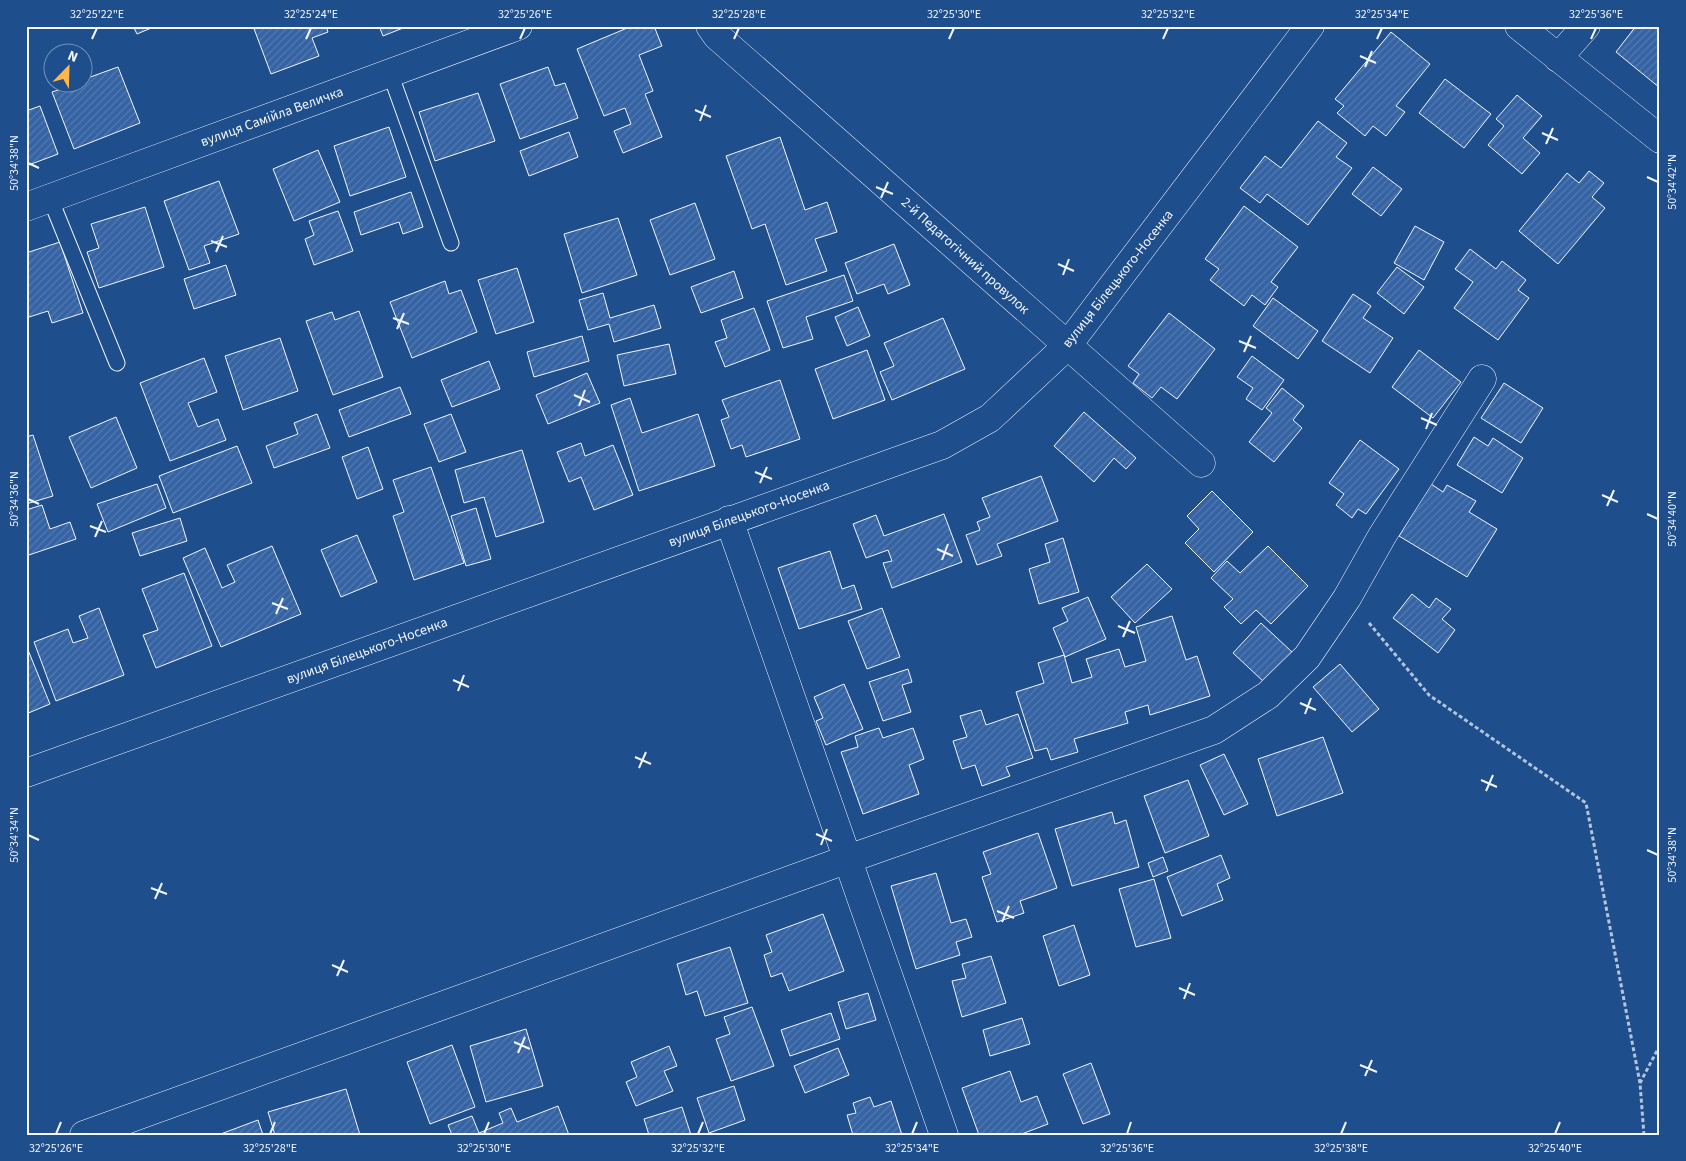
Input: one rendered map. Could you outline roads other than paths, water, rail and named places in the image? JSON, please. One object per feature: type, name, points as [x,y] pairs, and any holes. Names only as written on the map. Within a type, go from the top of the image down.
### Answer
[{"type":"street","name":"вулиця Самійла Величка","points":[[38,203],[518,26]]},
{"type":"street","name":"2-й Педагогічний провулок","points":[[710,26],[717,36],[1201,463]]},
{"type":"street","name":"вулиця Білецького-Носенка","points":[[26,774],[942,445],[990,418],[1067,346],[1310,26]]},
{"type":"street","points":[[1519,26],[1660,139]]},
{"type":"street","points":[[1558,58],[1586,26]]},
{"type":"street","points":[[84,1135],[848,859],[1214,730],[1268,695],[1307,657],[1347,598],[1382,536],[1482,379]]},
{"type":"street","points":[[729,520],[944,1135]]},
{"type":"lane","points":[[390,73],[451,243]]},
{"type":"lane","points":[[38,203],[117,363]]}]
